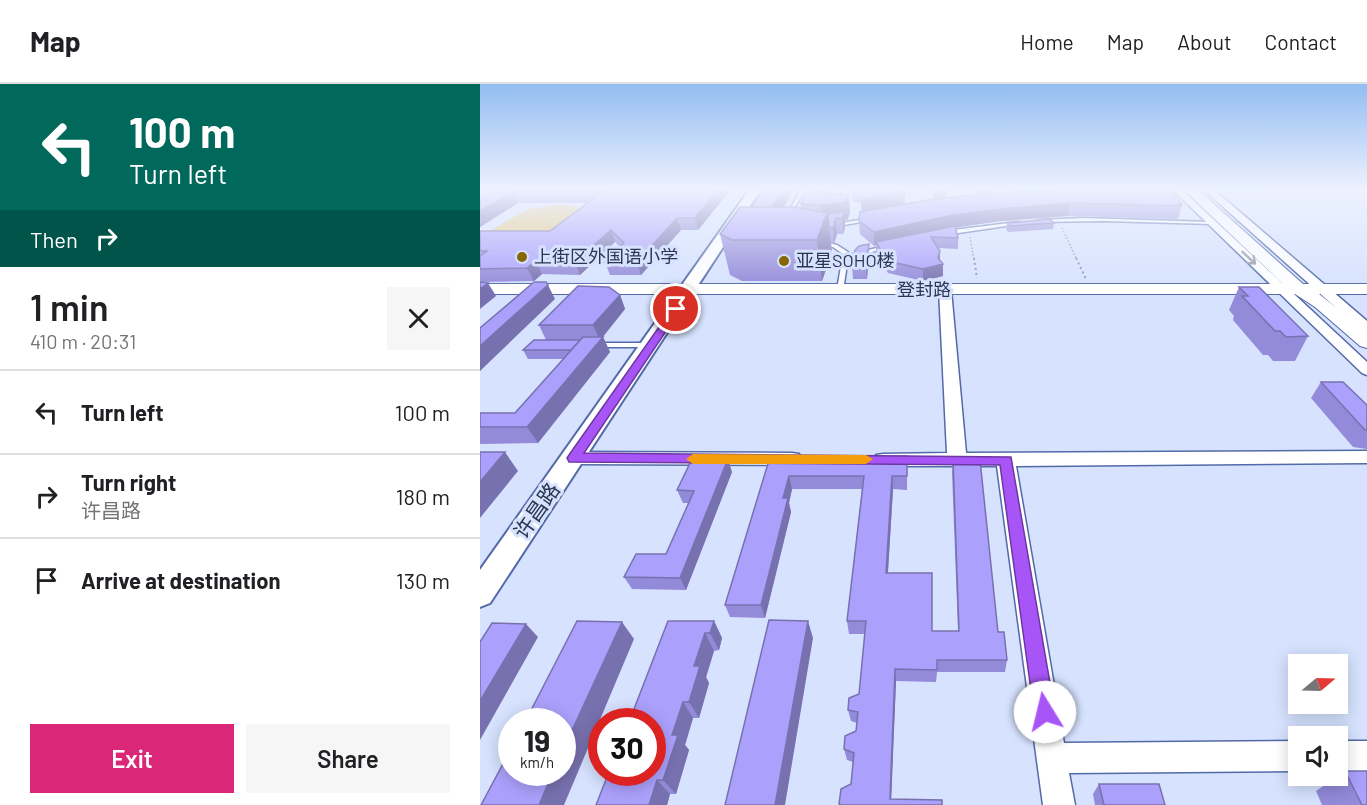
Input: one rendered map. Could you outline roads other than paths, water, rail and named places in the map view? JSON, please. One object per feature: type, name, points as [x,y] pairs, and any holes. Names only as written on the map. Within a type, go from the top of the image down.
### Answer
[{"type":"main road","points":[[1223,223],[1291,290],[1308,302],[1367,356]]},
{"type":"main road","name":"登封路","points":[[480,289],[1367,289]]},
{"type":"main road","points":[[1291,290],[1321,303],[1367,342]]},
{"type":"street","name":"许昌路","points":[[480,594],[574,458],[727,223]]},
{"type":"street","name":"许昌路","points":[[480,568],[641,345],[684,290],[726,242],[737,223]]},
{"type":"street","points":[[1211,223],[1291,290],[1367,370]]},
{"type":"street","points":[[1245,223],[1367,328]]},
{"type":"street","points":[[945,290],[957,460]]},
{"type":"street","points":[[861,459],[1367,457]]},
{"type":"street","points":[[574,458],[813,459]]},
{"type":"street","points":[[1006,460],[1059,805]]},
{"type":"street","points":[[1052,758],[1288,756]]},
{"type":"street","points":[[1348,756],[1367,756]]},
{"type":"lane","points":[[828,226],[846,223]]},
{"type":"lane","points":[[936,235],[1021,223]]},
{"type":"lane","points":[[1168,223],[1211,223]]},
{"type":"lane","points":[[807,243],[835,246],[846,253],[840,290]]},
{"type":"lane","points":[[845,257],[900,244]]},
{"type":"lane","points":[[584,345],[641,345]]},
{"type":"place","name":"上街区外国语小学","points":[[522,257]]},
{"type":"place","name":"亚星SOHO楼","points":[[784,261]]}]
